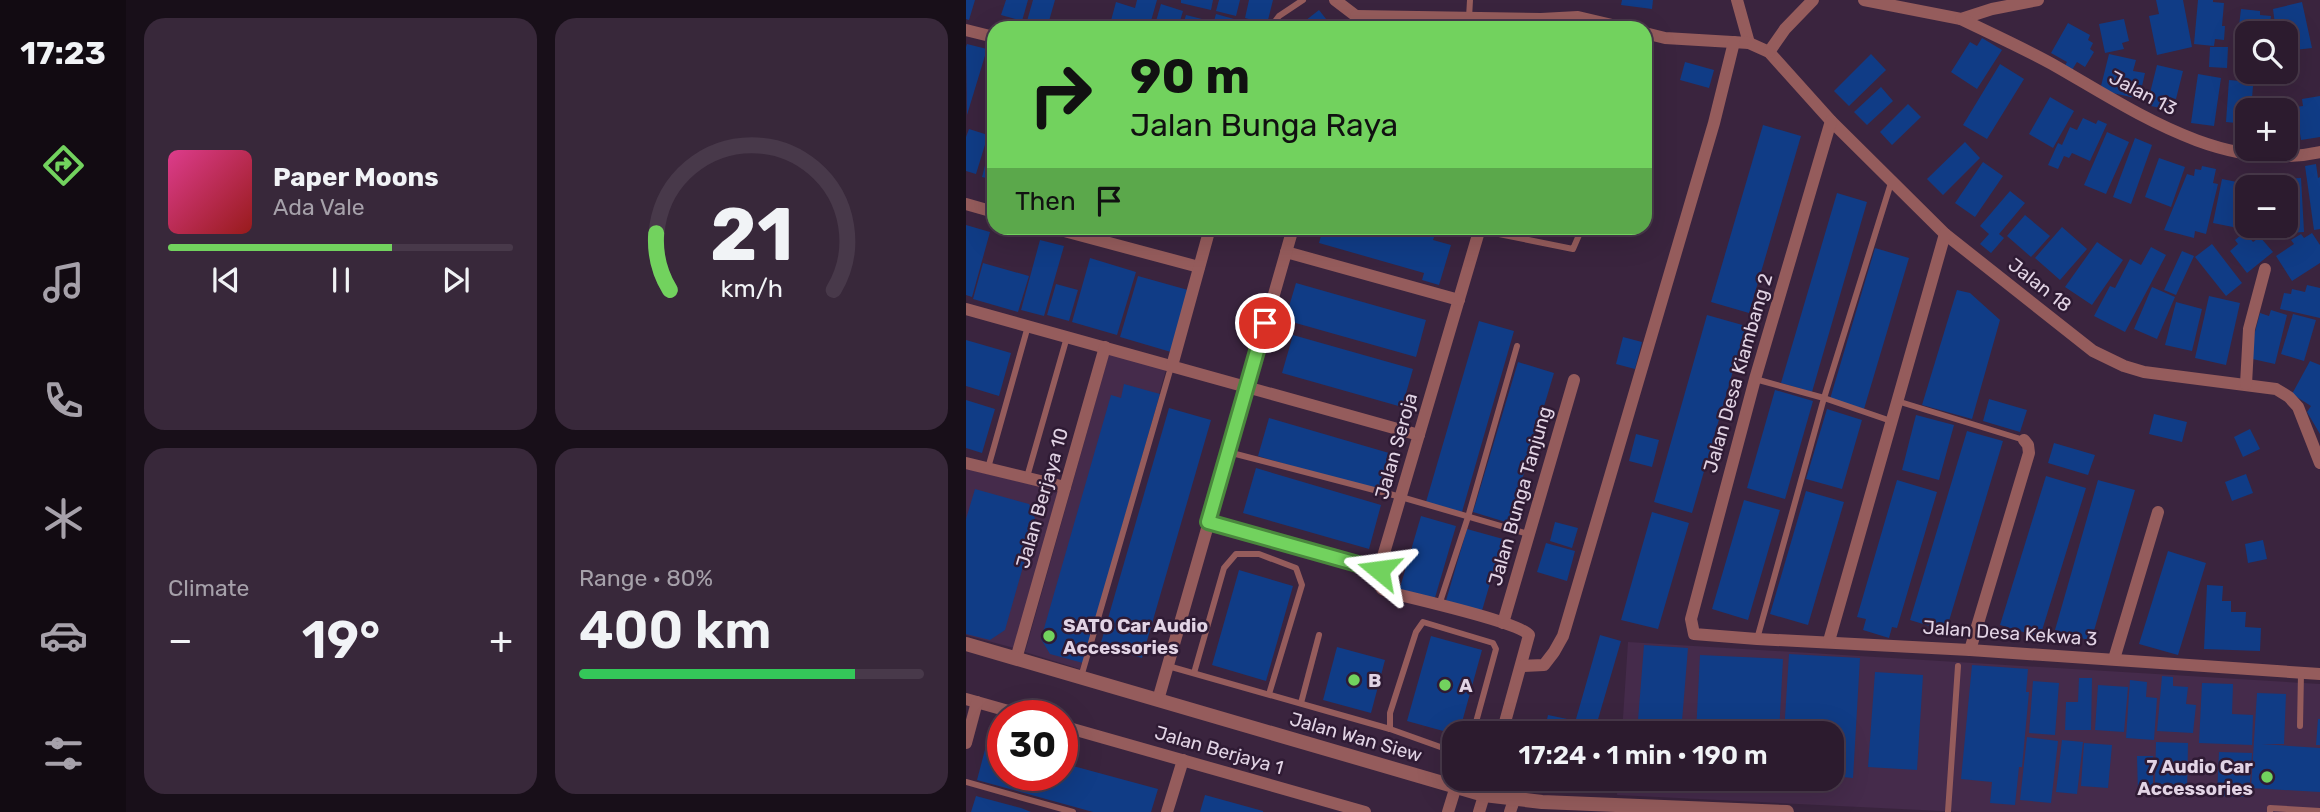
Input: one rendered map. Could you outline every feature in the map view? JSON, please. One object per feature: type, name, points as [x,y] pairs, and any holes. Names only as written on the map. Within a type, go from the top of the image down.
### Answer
[{"type":"street","points":[[1335,0],[1353,21]]},
{"type":"street","points":[[1737,0],[1749,43]]},
{"type":"street","points":[[1652,35],[1665,38],[1749,43],[1769,52],[1785,29],[1813,0]]},
{"type":"street","points":[[1864,0],[1961,19],[1992,9],[2038,0]]},
{"type":"street","points":[[1556,21],[1578,17],[1595,21]]},
{"type":"street","points":[[1383,21],[1469,18],[1504,21]]},
{"type":"street","name":"Jalan 13","points":[[1961,19],[2050,64],[2123,106],[2219,148],[2272,157],[2320,152]]},
{"type":"street","points":[[966,30],[987,35]]},
{"type":"street","points":[[1521,666],[1544,664],[1555,652],[1563,636],[1714,123],[1734,42]]},
{"type":"street","name":"Jalan 18","points":[[1769,52],[1831,121],[1945,234],[2093,351],[2144,372],[2276,389],[2298,407],[2320,463]]},
{"type":"street","name":"Jalan Desa Kiambang 2","points":[[1697,635],[1693,631],[1691,619],[1755,379],[1831,121]]},
{"type":"street","points":[[966,204],[987,210]]},
{"type":"street","points":[[1829,641],[1945,234]]},
{"type":"street","points":[[1080,235],[1199,267]]},
{"type":"street","points":[[1171,366],[1208,235]]},
{"type":"street","points":[[1158,699],[1291,235]]},
{"type":"street","name":"Jalan Seroja","points":[[1379,570],[1478,235]]},
{"type":"street","points":[[1286,252],[1459,300]]},
{"type":"street","points":[[2246,384],[2249,329],[2265,269]]},
{"type":"street","points":[[966,309],[1419,435]]},
{"type":"street","name":"Jalan Berjaya 10","points":[[1016,659],[1105,347]]},
{"type":"street","name":"Jalan Bunga Tanjung","points":[[1503,623],[1574,380]]},
{"type":"street","points":[[1970,650],[2029,453],[2024,440]]},
{"type":"street","points":[[966,463],[1065,486]]},
{"type":"street","points":[[2114,659],[2158,512]]},
{"type":"street","points":[[1208,522],[1379,570],[1379,584],[1388,592],[1523,629],[1529,635],[1505,721]]},
{"type":"street","name":"Jalan Desa Kekwa 3","points":[[1697,635],[1829,641],[2320,674]]},
{"type":"street","name":"Jalan Wan Siew","points":[[966,644],[1442,782]]},
{"type":"street","points":[[966,743],[972,701]]},
{"type":"street","name":"Jalan Berjaya 1","points":[[1078,730],[1365,812]]},
{"type":"street","points":[[1167,812],[1183,760]]},
{"type":"street","points":[[1448,812],[1454,791]]},
{"type":"street","name":"Jalan Wan Siew","points":[[1474,791],[1512,806],[1787,812]]},
{"type":"street","points":[[1479,812],[1485,791]]},
{"type":"lane","points":[[1275,21],[1303,0]]},
{"type":"lane","points":[[1469,18],[1470,0]]},
{"type":"lane","points":[[1757,639],[1824,398],[1891,183]]},
{"type":"lane","points":[[1508,235],[1573,249],[1579,235]]},
{"type":"lane","points":[[988,468],[1028,326]]},
{"type":"lane","points":[[1027,477],[1067,337]]},
{"type":"lane","points":[[1439,606],[1468,517],[1517,346]]},
{"type":"lane","points":[[1081,677],[1171,366]]},
{"type":"lane","points":[[1755,379],[1824,398],[1891,421]]},
{"type":"lane","points":[[1897,401],[2024,440]]},
{"type":"lane","points":[[1228,452],[1401,497],[1530,535]]},
{"type":"lane","points":[[1194,673],[1224,568],[1236,554],[1259,554],[1296,568],[1302,584],[1269,694]]},
{"type":"lane","points":[[1390,729],[1390,713],[1416,632],[1423,622],[1493,643],[1496,649],[1476,721]]},
{"type":"lane","points":[[1301,704],[1320,635]]},
{"type":"lane","points":[[1168,666],[1390,729],[1442,748]]},
{"type":"lane","points":[[1948,812],[1958,666]]},
{"type":"lane","points":[[2300,726],[2301,673]]},
{"type":"lane","points":[[966,782],[1073,812]]},
{"type":"lane","points":[[2270,812],[2270,808],[2320,811]]},
{"type":"shaded area","points":[[1109,354],[1166,370],[1080,669],[1025,652]]},
{"type":"shaded area","points":[[966,469],[1059,491],[1014,648],[966,635]]},
{"type":"shaded area","points":[[1628,642],[2320,684],[2320,812],[1962,812],[1617,795],[1617,791],[1844,791],[1844,721],[1623,721]]},
{"type":"building","points":[[966,0],[975,0],[969,20],[966,19]]},
{"type":"building","points":[[1006,0],[1028,0],[1022,21],[1001,15]]},
{"type":"building","points":[[1033,0],[1055,0],[1049,21],[1027,21]]},
{"type":"building","points":[[1137,0],[1157,0],[1151,21],[1111,21],[1116,2],[1135,8]]},
{"type":"building","points":[[1181,0],[1213,0],[1211,10],[1181,3]]},
{"type":"building","points":[[1219,0],[1240,0],[1236,16],[1216,11]]},
{"type":"building","points":[[1249,0],[1273,0],[1268,21],[1245,18]]},
{"type":"building","points":[[1622,0],[1653,0],[1652,9],[1621,5]]},
{"type":"building","points":[[2156,0],[2183,0],[2192,47],[2157,55],[2149,16],[2159,14]]},
{"type":"building","points":[[2198,0],[2224,3],[2224,40],[2215,39],[2214,46],[2194,44]]},
{"type":"building","points":[[2302,2],[2312,48],[2298,50],[2298,21],[2274,21],[2273,9]]},
{"type":"building","points":[[1161,4],[1183,11],[1180,21],[1156,21]]},
{"type":"building","points":[[2241,9],[2260,11],[2260,15],[2271,16],[2270,21],[2240,21]]},
{"type":"building","points":[[1319,10],[1328,21],[1305,21]]},
{"type":"building","points":[[1216,14],[1241,21],[1214,21]]},
{"type":"building","points":[[1186,15],[1206,20],[1206,21],[1184,21]]},
{"type":"building","points":[[2124,19],[2129,41],[2122,43],[2124,49],[2105,53],[2099,24]]},
{"type":"building","points":[[2068,23],[2090,35],[2088,40],[2093,43],[2090,49],[2094,52],[2085,67],[2077,62],[2070,73],[2063,69],[2067,62],[2051,53]]},
{"type":"building","points":[[1982,38],[2002,50],[1977,89],[1951,72],[1970,42],[1977,46]]},
{"type":"building","points":[[967,44],[987,49],[967,115],[966,47]]},
{"type":"building","points":[[2210,47],[2228,47],[2227,68],[2209,67]]},
{"type":"building","points":[[1871,54],[1886,70],[1849,106],[1834,91]]},
{"type":"building","points":[[2109,54],[2136,60],[2133,71],[2145,73],[2139,99],[2100,90]]},
{"type":"building","points":[[1685,62],[1714,70],[1709,88],[1680,80]]},
{"type":"building","points":[[2000,64],[2024,79],[1987,139],[1963,125]]},
{"type":"building","points":[[2157,65],[2183,71],[2176,99],[2171,98],[2168,110],[2147,105]]},
{"type":"building","points":[[2198,74],[2221,78],[2214,126],[2191,123]]},
{"type":"building","points":[[2229,80],[2235,80],[2235,84],[2253,84],[2252,98],[2235,98],[2235,123],[2226,122]]},
{"type":"building","points":[[1881,87],[1893,101],[1867,125],[1854,112]]},
{"type":"building","points":[[2320,96],[2320,137],[2301,140],[2298,107],[2303,106],[2302,99]]},
{"type":"building","points":[[2050,97],[2074,111],[2053,148],[2029,134]]},
{"type":"building","points":[[1908,104],[1921,117],[1892,145],[1880,132]]},
{"type":"building","points":[[2083,118],[2096,124],[2098,120],[2107,124],[2090,161],[2072,153],[2069,158],[2064,156],[2058,169],[2048,165],[2058,143],[2062,145],[2070,127],[2077,130]]},
{"type":"building","points":[[1763,125],[1801,136],[1749,313],[1711,302]]},
{"type":"building","points":[[969,129],[987,135],[976,174],[966,171],[966,137]]},
{"type":"building","points":[[2107,132],[2129,142],[2106,194],[2084,185]]},
{"type":"building","points":[[2135,138],[2152,145],[2131,204],[2113,197]]},
{"type":"building","points":[[1965,142],[1980,158],[1943,195],[1927,179]]},
{"type":"building","points":[[987,158],[987,178],[982,177]]},
{"type":"building","points":[[2159,158],[2185,167],[2171,207],[2145,197]]},
{"type":"building","points":[[1983,162],[2003,176],[1975,217],[1955,203]]},
{"type":"building","points":[[2316,164],[2318,178],[2320,177],[2320,229],[2314,230],[2305,166]]},
{"type":"building","points":[[2202,166],[2216,169],[2213,183],[2218,184],[2206,234],[2195,231],[2194,238],[2164,230],[2187,174],[2194,176],[2195,169],[2201,170]]},
{"type":"building","points":[[2298,178],[2301,178],[2304,232],[2298,232]]},
{"type":"building","points":[[2222,179],[2235,182],[2235,227],[2213,223]]},
{"type":"building","points":[[2010,191],[2025,203],[1999,234],[2004,238],[1991,253],[1980,244],[1989,234],[1980,226]]},
{"type":"building","points":[[1837,193],[1867,202],[1812,392],[1781,383]]},
{"type":"building","points":[[2025,215],[2050,236],[2031,257],[2007,236]]},
{"type":"building","points":[[966,225],[987,231],[989,235],[972,297],[966,295]]},
{"type":"building","points":[[2062,227],[2087,249],[2060,280],[2035,258]]},
{"type":"building","points":[[2312,233],[2320,245],[2320,263],[2292,281],[2276,256],[2294,244],[2291,240],[2301,234],[2304,238]]},
{"type":"building","points":[[1321,235],[1435,235],[1433,240],[1451,245],[1439,285],[1422,280],[1424,273],[1319,243]]},
{"type":"building","points":[[2250,238],[2253,242],[2261,238],[2273,252],[2247,273],[2230,251],[2238,244],[2235,240]]},
{"type":"building","points":[[1040,240],[1064,246],[1044,316],[1021,310]]},
{"type":"building","points":[[2097,242],[2123,260],[2092,305],[2065,287]]},
{"type":"building","points":[[2212,244],[2242,283],[2226,296],[2195,257]]},
{"type":"building","points":[[2151,247],[2166,255],[2125,332],[2094,316],[2110,286],[2115,288],[2130,259],[2141,265]]},
{"type":"building","points":[[1875,248],[1909,258],[1864,409],[1830,399]]},
{"type":"building","points":[[2182,251],[2194,256],[2176,295],[2164,290]]},
{"type":"building","points":[[1090,258],[1136,272],[1117,335],[1072,322]]},
{"type":"building","points":[[983,263],[1029,276],[1018,312],[973,299]]},
{"type":"building","points":[[1138,276],[1188,290],[1171,352],[1120,337]]},
{"type":"building","points":[[1296,283],[1426,320],[1416,357],[1285,320]]},
{"type":"building","points":[[1056,284],[1078,290],[1069,321],[1047,315]]},
{"type":"building","points":[[2307,285],[2320,288],[2320,318],[2280,309],[2284,293],[2291,294],[2292,289],[2305,292]]},
{"type":"building","points":[[2152,287],[2175,297],[2157,339],[2134,329]]},
{"type":"building","points":[[1957,290],[1970,293],[2000,320],[1972,419],[1922,405]]},
{"type":"building","points":[[2209,296],[2240,303],[2226,365],[2195,358]]},
{"type":"building","points":[[2176,302],[2202,309],[2192,351],[2165,345]]},
{"type":"building","points":[[2271,310],[2287,315],[2275,364],[2248,358],[2260,313],[2269,316]]},
{"type":"building","points":[[2293,314],[2316,320],[2304,361],[2281,354]]},
{"type":"building","points":[[1707,315],[1746,326],[1692,513],[1654,502]]},
{"type":"building","points":[[1479,321],[1514,331],[1462,512],[1426,502]]},
{"type":"building","points":[[1293,335],[1413,369],[1402,407],[1282,373]]},
{"type":"building","points":[[1623,337],[1642,342],[1635,369],[1616,364]]},
{"type":"building","points":[[966,340],[1011,353],[999,396],[966,386]]},
{"type":"building","points":[[2310,361],[2320,365],[2320,434],[2307,412],[2311,406],[2292,394]]},
{"type":"building","points":[[1518,362],[1554,373],[1509,523],[1473,512]]},
{"type":"building","points":[[1124,384],[1160,394],[1083,663],[1050,654],[1041,639],[1111,395],[1121,398]]},
{"type":"building","points":[[1775,390],[1813,401],[1785,499],[1747,488]]},
{"type":"building","points":[[1989,399],[2027,410],[2020,432],[1983,421]]},
{"type":"building","points":[[966,400],[995,409],[982,453],[966,448]]},
{"type":"building","points":[[1169,408],[1211,420],[1142,658],[1100,646]]},
{"type":"building","points":[[1827,409],[1862,420],[1842,489],[1806,479]]},
{"type":"building","points":[[2154,414],[2187,422],[2182,442],[2149,434]]},
{"type":"building","points":[[1916,415],[1954,425],[1939,480],[1902,470]]},
{"type":"building","points":[[1269,418],[1389,453],[1378,492],[1258,456]]},
{"type":"building","points":[[2250,429],[2260,449],[2243,457],[2234,437]]},
{"type":"building","points":[[1967,431],[2003,441],[1946,631],[1910,620]]},
{"type":"building","points":[[1636,434],[1659,440],[1652,467],[1629,461]]},
{"type":"building","points":[[2054,443],[2095,455],[2088,475],[2048,463]]},
{"type":"building","points":[[1256,468],[1381,505],[1369,549],[1243,513]]},
{"type":"building","points":[[2246,474],[2253,493],[2232,501],[2225,482]]},
{"type":"building","points":[[2046,476],[2086,488],[2040,637],[2000,625]]},
{"type":"building","points":[[1897,480],[1937,492],[1897,628],[1892,627],[1889,638],[1863,630],[1866,619],[1857,617]]},
{"type":"building","points":[[2098,480],[2135,490],[2091,641],[2055,630]]},
{"type":"building","points":[[975,489],[1029,504],[1036,521],[1005,630],[990,640],[966,634],[966,519]]},
{"type":"building","points":[[1806,491],[1844,502],[1808,625],[1770,614]]},
{"type":"building","points":[[1744,500],[1780,510],[1748,620],[1712,609]]},
{"type":"building","points":[[1652,512],[1689,523],[1658,629],[1621,620]]},
{"type":"building","points":[[1421,516],[1456,526],[1434,601],[1399,591]]},
{"type":"building","points":[[1555,522],[1578,528],[1572,548],[1550,541]]},
{"type":"building","points":[[1467,529],[1503,539],[1481,614],[1445,604]]},
{"type":"building","points":[[2263,540],[2267,559],[2248,563],[2245,544]]},
{"type":"building","points":[[1546,543],[1575,551],[1567,581],[1537,572]]},
{"type":"building","points":[[2168,551],[2206,563],[2178,655],[2139,644]]},
{"type":"building","points":[[1239,570],[1293,586],[1266,681],[1212,665]]},
{"type":"building","points":[[2207,585],[2223,586],[2222,601],[2231,601],[2231,612],[2246,612],[2245,627],[2261,628],[2260,651],[2204,649]]},
{"type":"building","points":[[1600,635],[1621,641],[1598,721],[1575,721]]},
{"type":"building","name":"A","points":[[1431,636],[1482,650],[1462,721],[1442,721],[1442,731],[1407,721]]},
{"type":"building","points":[[1644,645],[1688,648],[1682,721],[1638,721]]},
{"type":"building","name":"B","points":[[1337,647],[1385,660],[1371,713],[1323,700]]},
{"type":"building","points":[[1789,654],[1860,658],[1853,778],[1844,777],[1844,721],[1785,721]]},
{"type":"building","points":[[1700,655],[1783,659],[1780,721],[1697,721]]},
{"type":"building","points":[[1972,665],[2028,669],[2026,692],[2029,692],[2022,767],[2019,767],[2015,805],[1990,803],[1992,782],[1961,779]]},
{"type":"building","points":[[1875,672],[1923,675],[1917,770],[1868,767]]},
{"type":"building","points":[[2162,676],[2173,677],[2173,686],[2188,687],[2186,704],[2196,705],[2193,733],[2157,731]]},
{"type":"building","points":[[2079,678],[2092,678],[2091,730],[2065,730],[2066,702],[2078,702]]},
{"type":"building","points":[[2130,680],[2147,682],[2146,697],[2157,698],[2154,740],[2126,738]]},
{"type":"building","points":[[2033,681],[2059,683],[2055,735],[2029,733]]},
{"type":"building","points":[[2202,683],[2233,684],[2232,714],[2253,715],[2252,745],[2199,743]]},
{"type":"building","points":[[2098,685],[2128,687],[2124,732],[2095,730]]},
{"type":"building","points":[[2257,693],[2286,694],[2284,744],[2262,744],[2320,748],[2320,792],[2251,788]]},
{"type":"building","points":[[1548,715],[1572,720],[1572,721],[1547,721]]},
{"type":"building","points":[[2318,719],[2320,745],[2316,745]]},
{"type":"building","points":[[2027,737],[2058,741],[2051,803],[2020,800]]},
{"type":"building","points":[[2062,740],[2083,742],[2077,794],[2056,792]]},
{"type":"building","points":[[987,742],[987,783],[977,780]]},
{"type":"building","points":[[2156,742],[2188,743],[2187,795],[2166,794],[2166,784],[2155,784]]},
{"type":"building","points":[[2084,743],[2112,745],[2108,788],[2081,786]]},
{"type":"building","points":[[2219,752],[2252,753],[2249,797],[2217,796]]},
{"type":"building","points":[[2137,756],[2153,756],[2153,792],[2138,792]]},
{"type":"building","points":[[1078,767],[1158,789],[1151,812],[1093,812],[1017,791],[1078,791]]},
{"type":"building","points":[[1205,795],[1263,811],[1263,812],[1200,812]]},
{"type":"building","points":[[976,796],[1021,808],[1031,812],[971,812]]},
{"type":"place","name":"SATO Car Audio Accessories","points":[[1049,636]]},
{"type":"place","name":"B","points":[[1354,680]]},
{"type":"place","name":"A","points":[[1445,685]]},
{"type":"place","name":"7 Audio Car Accessories","points":[[2267,777]]},
{"type":"route","points":[[1265,323],[1208,522],[1379,570]]}]
